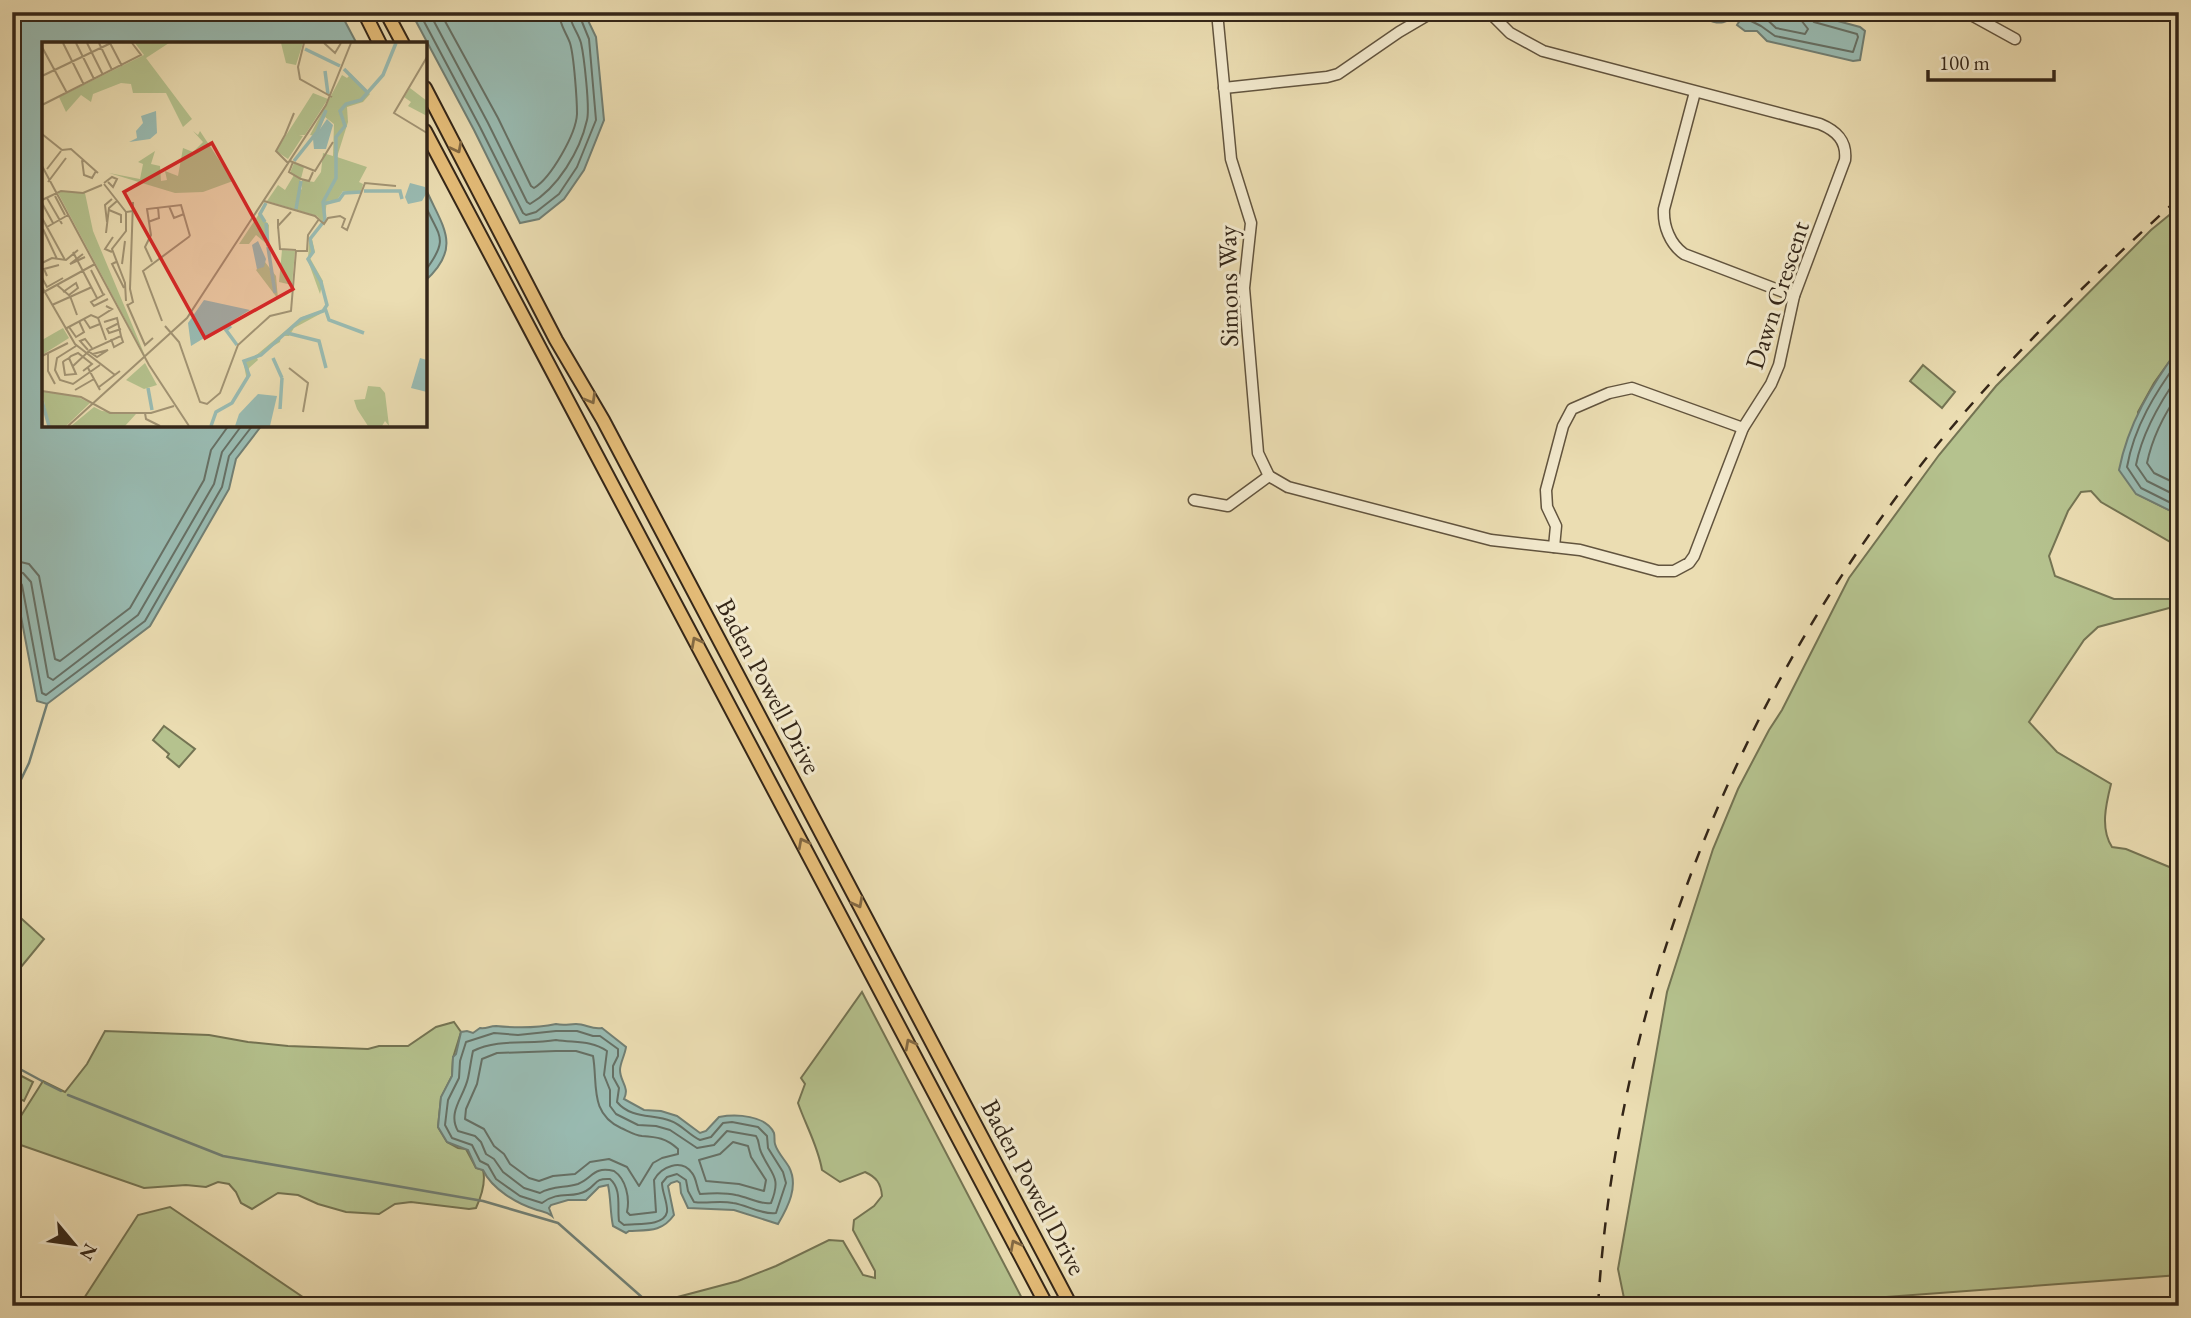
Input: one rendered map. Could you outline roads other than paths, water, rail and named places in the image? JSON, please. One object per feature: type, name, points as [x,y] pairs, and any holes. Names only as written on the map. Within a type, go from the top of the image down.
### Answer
[{"type":"main road","points":[[363,12],[379,42]]},
{"type":"main road","points":[[386,12],[402,42]]},
{"type":"main road","name":"Baden Powell Drive","points":[[427,92],[556,340],[603,419],[1071,1306]]},
{"type":"main road","name":"Baden Powell Drive","points":[[427,135],[1047,1306]]},
{"type":"street","name":"Simons Way","points":[[1217,12],[1232,166],[1251,223],[1244,288],[1258,453],[1269,476]]},
{"type":"street","points":[[1224,88],[1338,74],[1433,12]]},
{"type":"street","name":"Dawn Crescent","points":[[1269,476],[1288,487],[1491,540],[1580,550],[1667,572],[1689,563],[1701,541],[1743,428],[1771,384],[1779,365],[1794,296],[1845,160],[1843,142],[1835,132],[1820,124],[1543,51],[1510,33],[1489,12]]},
{"type":"street","points":[[1966,12],[2015,39]]},
{"type":"street","points":[[1695,92],[1664,209],[1664,223],[1668,232],[1678,250],[1684,254],[1794,296]]},
{"type":"street","points":[[1554,547],[1556,526],[1547,507],[1546,489],[1563,426],[1572,409],[1618,390],[1632,388],[1743,428]]},
{"type":"street","points":[[1194,500],[1228,506],[1269,476]]},
{"type":"water","points":[[12,12],[340,12],[356,42],[42,42],[42,427],[260,427],[236,459],[229,489],[150,626],[47,704],[37,701],[12,569]]},
{"type":"water","points":[[411,12],[584,12],[596,37],[604,120],[584,170],[564,199],[539,219],[520,223]]},
{"type":"water","points":[[1705,12],[1737,12],[1727,21],[1719,23],[1706,19]]},
{"type":"water","points":[[1745,12],[1808,13],[1860,27],[1865,31],[1860,60],[1853,61],[1767,41],[1757,31],[1745,31],[1737,25]]},
{"type":"water","points":[[427,191],[446,235],[444,257],[427,279]]},
{"type":"water","points":[[2179,348],[2179,515],[2136,494],[2119,470],[2128,437],[2142,406]]},
{"type":"water","points":[[556,1024],[602,1028],[626,1047],[620,1070],[626,1091],[624,1099],[644,1110],[677,1116],[700,1133],[706,1131],[719,1117],[726,1116],[758,1119],[770,1127],[774,1133],[776,1147],[789,1167],[793,1182],[789,1204],[778,1224],[734,1210],[688,1208],[677,1181],[668,1186],[674,1215],[669,1221],[654,1229],[626,1233],[613,1226],[608,1185],[599,1187],[586,1200],[568,1200],[551,1205],[549,1208],[552,1216],[521,1204],[492,1183],[483,1170],[476,1168],[468,1150],[447,1142],[438,1127],[441,1097],[452,1076],[453,1057],[461,1032],[473,1033],[480,1028],[494,1026]]},
{"type":"waterway","points":[[12,798],[29,763],[47,704]]},
{"type":"waterway","points":[[18,1068],[42,1081]]},
{"type":"waterway","points":[[45,1083],[61,1091]]},
{"type":"waterway","points":[[68,1095],[223,1156],[483,1201],[558,1223],[644,1299]]},
{"type":"railway","points":[[1598,1306],[1609,1195],[1629,1086],[1656,978],[1692,872],[1735,769],[1785,670],[1843,574],[1938,444],[2037,334],[2179,198]]}]
